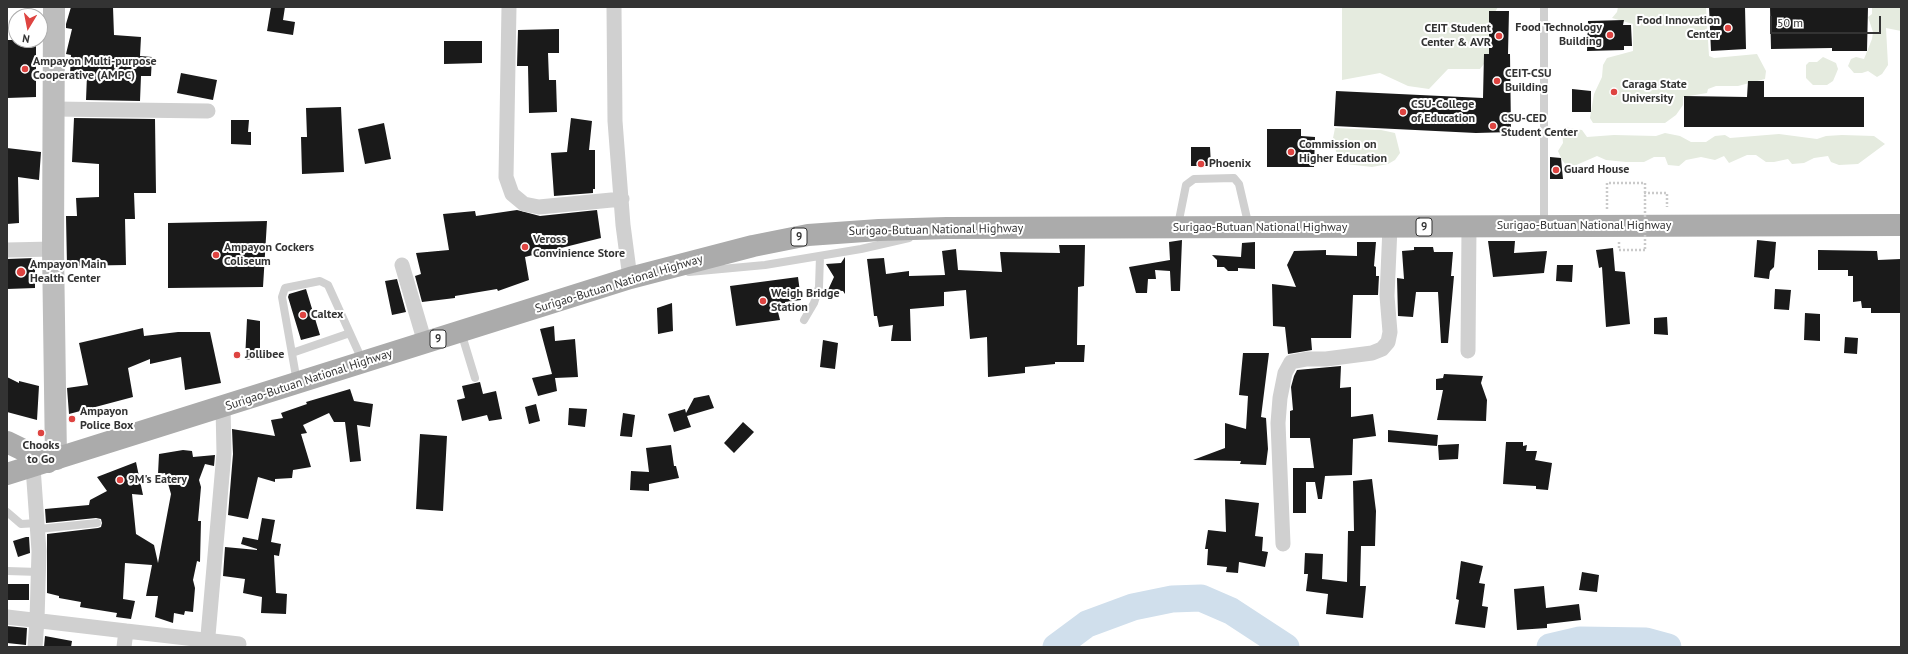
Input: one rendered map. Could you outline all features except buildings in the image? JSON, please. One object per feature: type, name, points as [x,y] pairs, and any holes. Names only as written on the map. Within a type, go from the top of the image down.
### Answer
[{"type":"main road","name":"Surigao-Butuan National Highway","points":[[7,474],[46,463],[630,278],[753,246],[808,235],[879,230],[947,228],[1901,225]]},
{"type":"main road","points":[[7,442],[46,463]]},
{"type":"street","points":[[35,647],[39,572],[39,526],[46,463],[53,249],[54,7]]},
{"type":"street","points":[[509,7],[506,177],[512,194],[524,204],[539,207],[622,199]]},
{"type":"street","points":[[614,7],[614,121],[630,278]]},
{"type":"street","points":[[54,109],[208,111]]},
{"type":"street","points":[[1283,544],[1278,423],[1280,398],[1285,373],[1290,362],[1307,358],[1326,359],[1372,353],[1382,349],[1388,342],[1390,332],[1387,296],[1390,227]]},
{"type":"street","points":[[1468,351],[1469,227]]},
{"type":"street","points":[[7,250],[53,249]]},
{"type":"street","points":[[402,265],[425,343]]},
{"type":"street","points":[[207,644],[223,460],[223,407]]},
{"type":"street","points":[[7,617],[126,631],[207,644],[239,644]]},
{"type":"street","points":[[124,647],[126,631]]},
{"type":"lane","points":[[1544,7],[1544,226]]},
{"type":"lane","points":[[1178,228],[1186,185],[1194,179],[1234,178],[1239,184],[1249,228]]},
{"type":"lane","points":[[655,272],[717,270],[765,265],[861,249],[947,228]]},
{"type":"lane","points":[[804,320],[814,303],[819,287],[820,256]]},
{"type":"lane","points":[[297,383],[282,297],[286,288],[320,281],[328,285],[363,362]]},
{"type":"lane","points":[[461,332],[476,378]]},
{"type":"lane","points":[[292,352],[350,333]]},
{"type":"lane","points":[[7,512],[21,524],[39,526],[97,523]]},
{"type":"lane","points":[[7,572],[39,572]]},
{"type":"path","points":[[1607,226],[1607,183],[1645,182],[1645,250],[1619,250]]},
{"type":"path","points":[[1644,193],[1667,193]]},
{"type":"shaded area","points":[[1342,7],[1498,7],[1489,22],[1494,51],[1480,69],[1448,69],[1429,89],[1408,86],[1380,73],[1342,80]]},
{"type":"shaded area","points":[[1618,7],[1706,7],[1709,56],[1714,58],[1757,54],[1766,71],[1765,79],[1738,86],[1716,86],[1708,89],[1707,93],[1683,97],[1683,105],[1676,115],[1665,123],[1593,123],[1590,118],[1594,94],[1602,77],[1603,65],[1607,58],[1633,51],[1633,24],[1612,18],[1617,12]]},
{"type":"shaded area","points":[[1872,7],[1901,7],[1901,31],[1886,28],[1888,65],[1882,74],[1877,77],[1868,71],[1854,73],[1848,66],[1851,59],[1856,57],[1864,59],[1872,39],[1873,32],[1868,17],[1872,14]]},
{"type":"shaded area","points":[[1823,57],[1836,63],[1838,69],[1833,81],[1827,85],[1813,85],[1806,78],[1806,65],[1809,62],[1817,62]]},
{"type":"shaded area","points":[[1564,127],[1582,130],[1587,137],[1614,135],[1656,136],[1665,133],[1680,136],[1691,142],[1706,142],[1715,136],[1725,135],[1730,138],[1779,134],[1817,139],[1826,136],[1842,135],[1874,136],[1885,144],[1858,164],[1839,165],[1831,162],[1828,156],[1814,158],[1804,163],[1792,164],[1788,159],[1766,162],[1756,155],[1747,155],[1729,163],[1724,156],[1715,160],[1701,157],[1686,160],[1679,166],[1668,165],[1665,157],[1654,157],[1644,162],[1626,162],[1606,160],[1597,156],[1574,166],[1567,166],[1562,160],[1558,151],[1563,143],[1562,130]]},
{"type":"shaded area","points":[[1335,128],[1381,130],[1395,133],[1400,153],[1395,160],[1388,164],[1372,167],[1346,164],[1338,157],[1335,148],[1333,138]]},
{"type":"waterway","points":[[1056,647],[1087,624],[1133,607],[1172,599],[1201,598],[1231,611],[1286,647]]},
{"type":"waterway","points":[[1550,647],[1580,640],[1646,641],[1668,647]]},
{"type":"place","name":"Food Innovation Center","points":[[1728,28]]},
{"type":"place","name":"Food Technology Building","points":[[1610,35]]},
{"type":"place","name":"CEIT Student Center & AVR","points":[[1499,36]]},
{"type":"place","name":"Ampayon Multi-purpose Cooperative (AMPC)","points":[[25,69]]},
{"type":"place","name":"CEIT-CSU Building","points":[[1497,81]]},
{"type":"place","name":"Caraga State University","points":[[1614,92]]},
{"type":"place","name":"CSU-College of Education","points":[[1403,112]]},
{"type":"place","name":"CSU-CED Student Center","points":[[1493,126]]},
{"type":"place","name":"Commission on Higher Education","points":[[1291,152]]},
{"type":"place","name":"Phoenix","points":[[1201,164]]},
{"type":"place","name":"Guard House","points":[[1556,170]]},
{"type":"place","name":"Veross Convinience Store","points":[[525,247]]},
{"type":"place","name":"Ampayon Cockers Coliseum","points":[[216,255]]},
{"type":"place","name":"Ampayon Main Health Center","points":[[21,272]]},
{"type":"place","name":"Weigh Bridge Station","points":[[763,301]]},
{"type":"place","name":"Caltex","points":[[303,315]]},
{"type":"place","name":"Jollibee","points":[[237,355]]},
{"type":"place","name":"Ampayon Police Box","points":[[72,419]]},
{"type":"place","name":"Chooks to Go","points":[[41,433]]},
{"type":"place","name":"9M's Eatery","points":[[120,480]]}]
